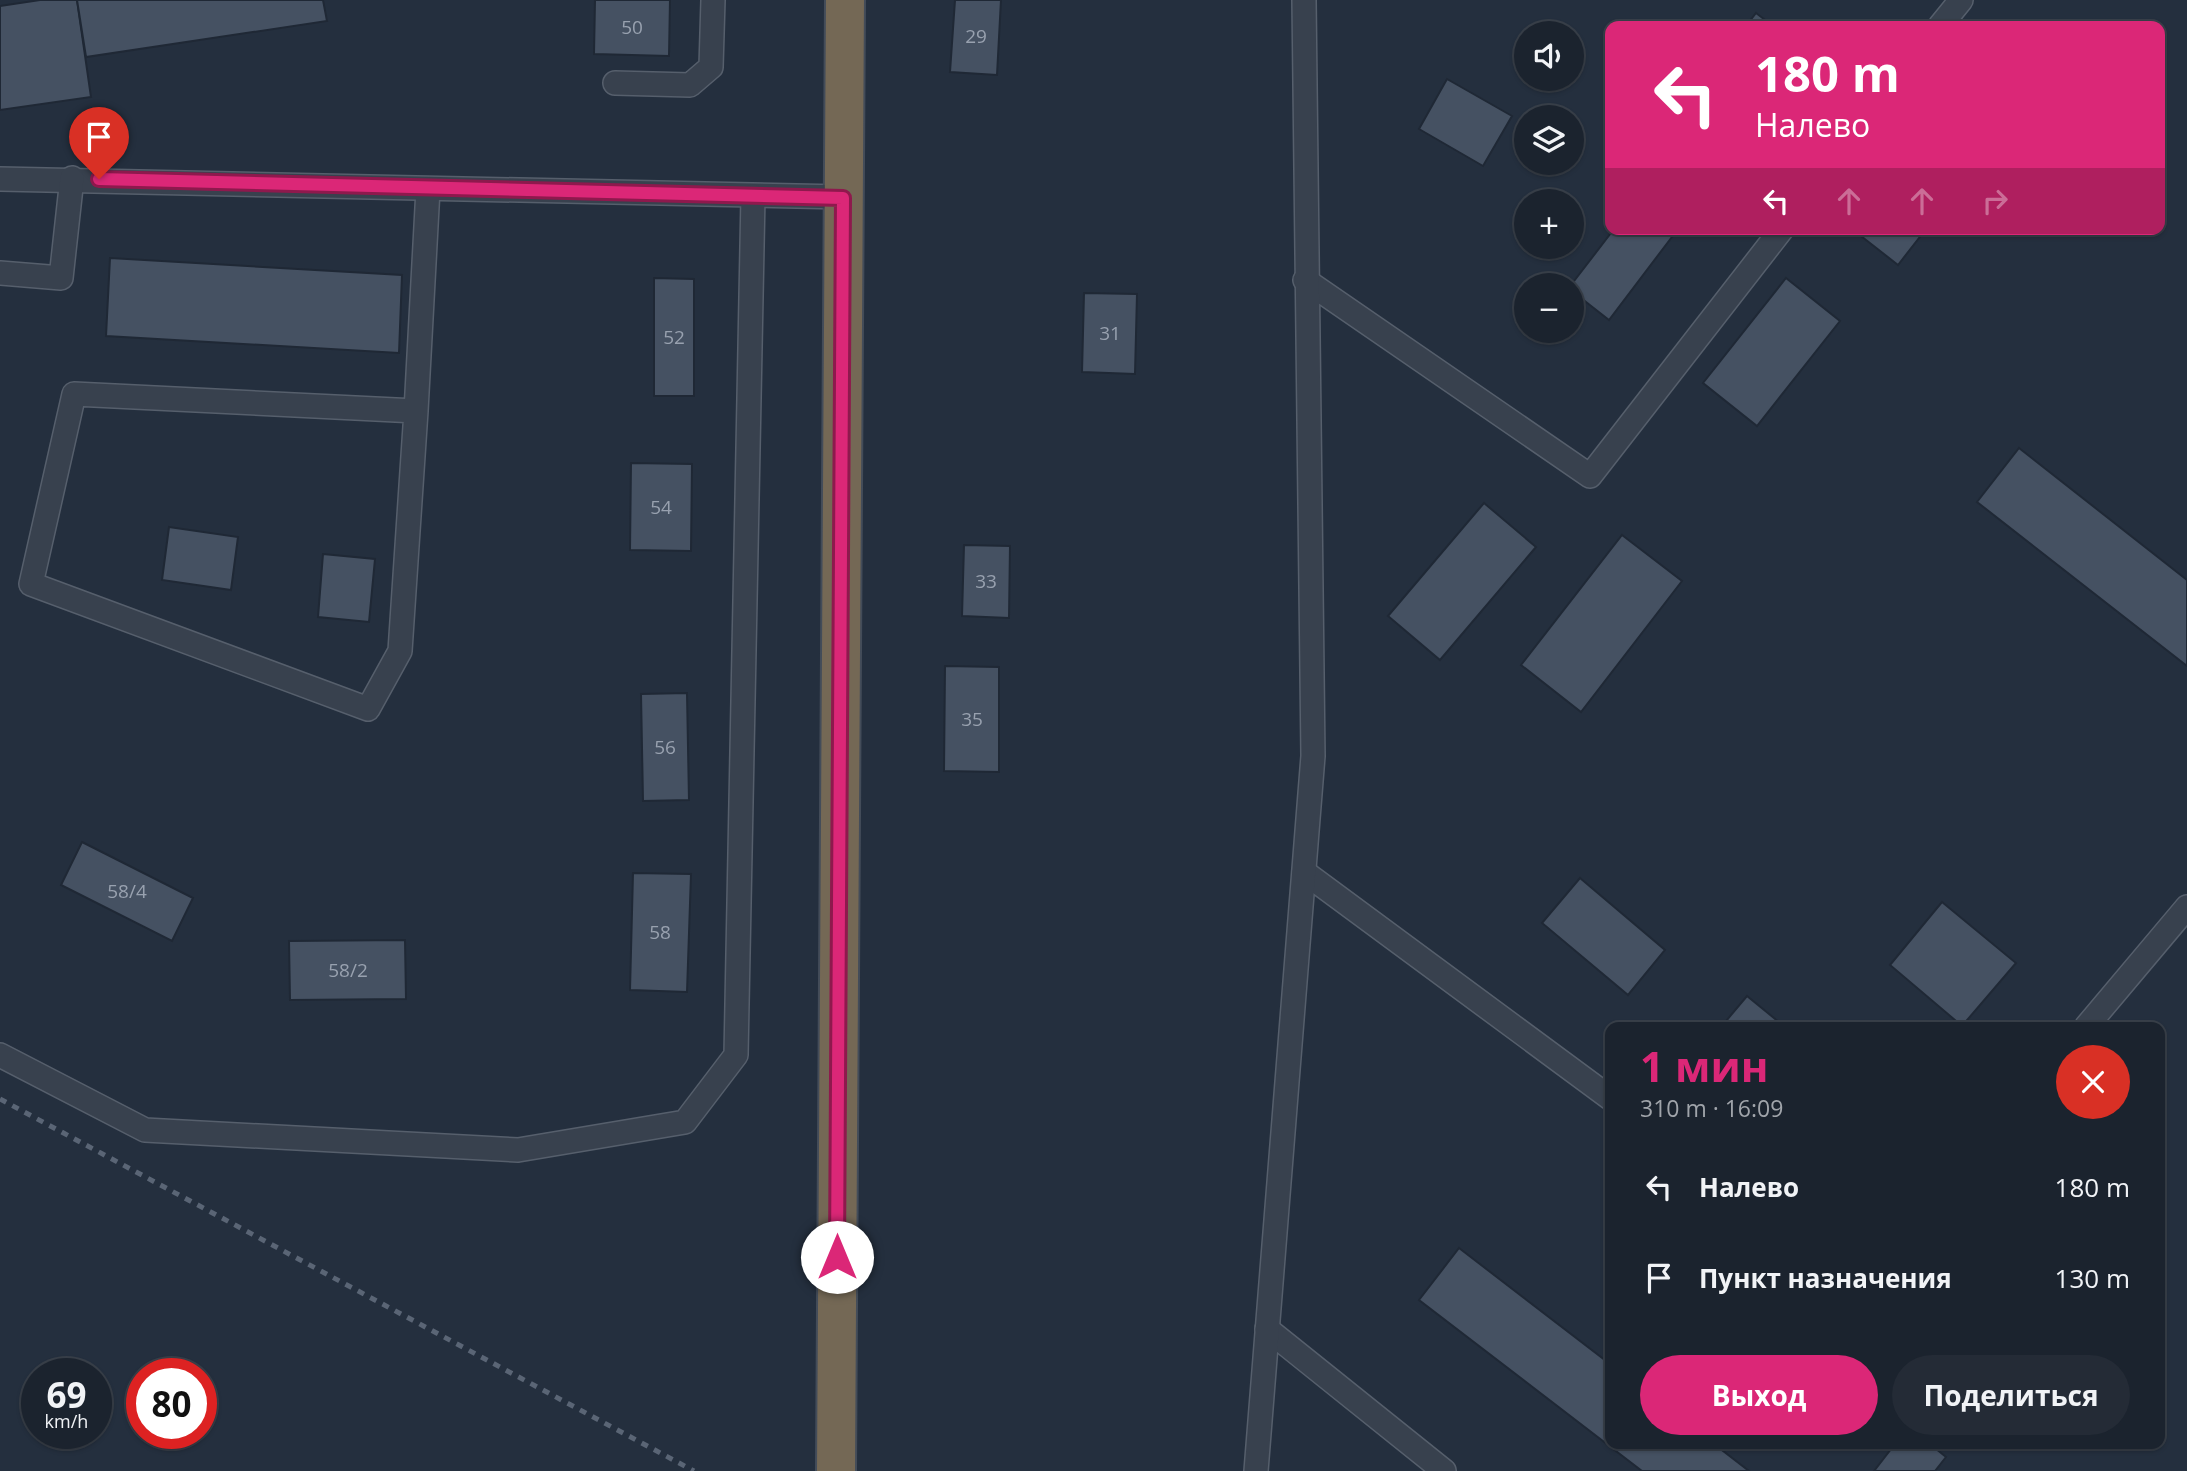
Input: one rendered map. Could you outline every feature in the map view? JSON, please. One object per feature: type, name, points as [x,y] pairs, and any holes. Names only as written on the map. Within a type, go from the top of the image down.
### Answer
[{"type":"highway","points":[[836,1471],[845,0]]},
{"type":"lane","points":[[615,83],[690,85],[701,78],[711,67],[713,0]]},
{"type":"lane","points":[[1256,1471],[1313,756],[1305,280],[1304,0]]},
{"type":"lane","points":[[1944,21],[1961,0]]},
{"type":"lane","points":[[0,179],[72,178],[428,190],[843,198]]},
{"type":"lane","points":[[0,273],[61,278],[72,178]]},
{"type":"lane","points":[[416,411],[74,394],[32,583],[368,709],[400,651],[416,411],[428,190]]},
{"type":"lane","points":[[0,1055],[145,1130],[518,1150],[685,1122],[736,1055],[753,196]]},
{"type":"lane","points":[[1305,280],[1590,476],[1777,235]]},
{"type":"lane","points":[[1304,872],[1605,1094]]},
{"type":"lane","points":[[2090,1022],[2187,907]]},
{"type":"lane","points":[[1267,1329],[1444,1471]]},
{"type":"building","points":[[40,0],[77,0],[91,97],[0,110],[0,6]]},
{"type":"building","points":[[77,0],[323,0],[327,21],[86,57]]},
{"type":"building","points":[[595,0],[670,0],[669,56],[594,54]]},
{"type":"building","points":[[955,0],[1001,0],[997,75],[950,72]]},
{"type":"building","points":[[1756,13],[1766,21],[1750,21]]},
{"type":"building","points":[[1447,79],[1512,116],[1483,166],[1419,129]]},
{"type":"building","points":[[1609,235],[1673,235],[1609,320],[1584,300],[1584,273],[1580,273]]},
{"type":"building","points":[[1860,235],[1921,235],[1898,265]]},
{"type":"building","points":[[110,258],[402,275],[399,353],[106,336]]},
{"type":"building","points":[[654,278],[694,279],[694,396],[654,396]]},
{"type":"building","points":[[1786,278],[1840,321],[1757,426],[1703,383]]},
{"type":"building","points":[[1084,293],[1137,294],[1135,374],[1082,372]]},
{"type":"building","points":[[2019,448],[2187,580],[2187,666],[1977,502]]},
{"type":"building","points":[[631,463],[692,464],[691,551],[630,550]]},
{"type":"building","points":[[1484,503],[1536,547],[1440,660],[1388,616]]},
{"type":"building","points":[[169,527],[238,537],[231,590],[162,580]]},
{"type":"building","points":[[1622,535],[1682,581],[1581,712],[1521,665]]},
{"type":"building","points":[[964,545],[1010,546],[1009,618],[962,616]]},
{"type":"building","points":[[323,554],[375,559],[369,622],[318,617]]},
{"type":"building","points":[[945,666],[999,667],[999,772],[944,771]]},
{"type":"building","points":[[687,693],[689,800],[643,801],[641,694]]},
{"type":"building","points":[[82,842],[193,898],[172,941],[61,885]]},
{"type":"building","points":[[633,873],[691,874],[687,992],[630,990]]},
{"type":"building","points":[[1580,878],[1665,950],[1628,995],[1542,923]]},
{"type":"building","points":[[1942,902],[2016,963],[1965,1022],[1957,1022],[1890,965]]},
{"type":"building","points":[[405,940],[406,999],[290,1000],[289,941]]},
{"type":"building","points":[[1747,996],[1779,1022],[1725,1022]]},
{"type":"building","points":[[1459,1248],[1605,1360],[1605,1443],[1419,1300]]},
{"type":"building","points":[[1613,1449],[1720,1449],[1749,1471],[1642,1471]]},
{"type":"building","points":[[1891,1449],[1936,1449],[1946,1457],[1935,1471],[1874,1471]]},
{"type":"railway","points":[[0,1099],[694,1471]]},
{"type":"route","points":[[99,179],[428,190],[843,198],[837,1257]]}]
